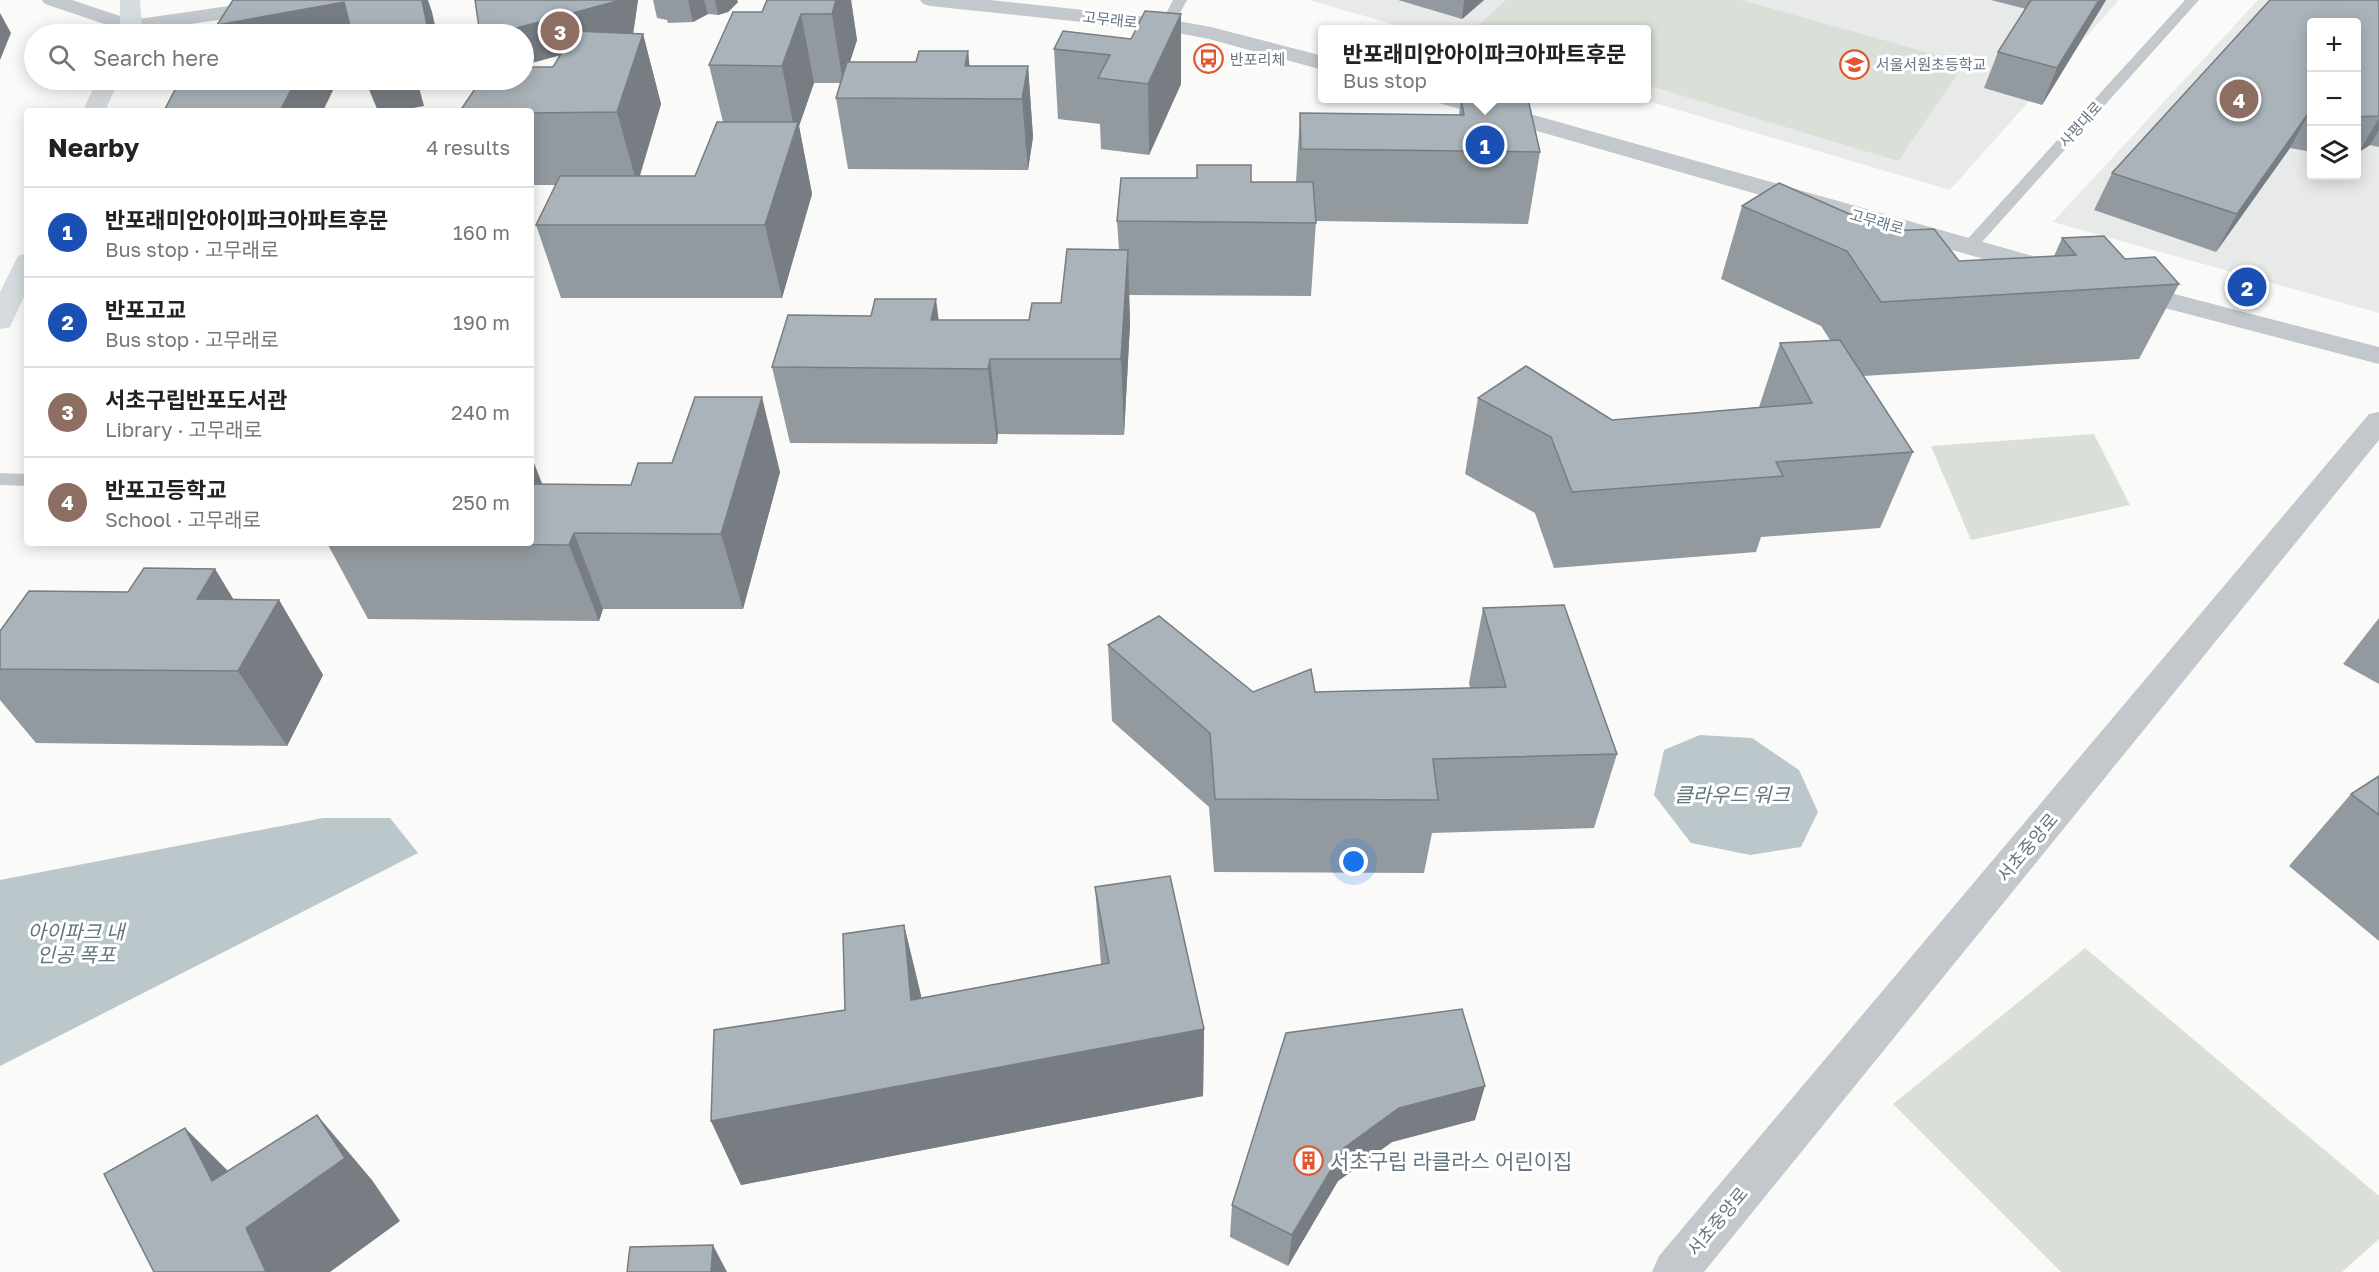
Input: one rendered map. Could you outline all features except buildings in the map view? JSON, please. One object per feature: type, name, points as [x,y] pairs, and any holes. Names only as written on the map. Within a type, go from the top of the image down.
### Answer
[{"type":"main road","points":[[129,24],[130,0]]},
{"type":"main road","points":[[95,108],[103,90]]},
{"type":"main road","points":[[0,321],[24,268]]},
{"type":"street","points":[[52,0],[112,24]]},
{"type":"street","points":[[170,24],[310,0]]},
{"type":"street","name":"고무래로","points":[[930,0],[1167,25],[1210,33],[1318,62]]},
{"type":"street","name":"고무래로","points":[[1461,103],[1968,248],[2071,275]]},
{"type":"street","points":[[2105,284],[2379,356]]},
{"type":"street","name":"서초중앙로","points":[[1675,1272],[2379,421]]},
{"type":"lane","points":[[1167,25],[1180,0]]},
{"type":"lane","name":"사평대로","points":[[1968,248],[2192,0]]},
{"type":"lane","points":[[0,479],[24,480]]},
{"type":"shaded area","name":"서울서원초등학교","points":[[1309,0],[2119,0],[1950,190],[1651,102],[1651,25],[1395,25]]},
{"type":"shaded area","points":[[1506,0],[1741,0],[1965,63],[1898,161],[1651,86],[1651,25],[1478,25]]},
{"type":"shaded area","points":[[2258,0],[2379,0],[2379,313],[2053,222]]},
{"type":"shaded area","points":[[2094,434],[2130,505],[1971,540],[1931,446]]},
{"type":"shaded area","points":[[2085,948],[2379,1196],[2379,1239],[2342,1272],[2061,1272],[1893,1104]]},
{"type":"water","name":"클라우드 워크","points":[[1700,735],[1752,738],[1799,770],[1818,812],[1801,847],[1750,855],[1691,843],[1654,795],[1664,750]]},
{"type":"water","name":"아이파크 내 인공 폭포","points":[[323,818],[390,818],[418,853],[0,1066],[0,880]]},
{"type":"place","name":"서초구립반포도서관","points":[[560,31]]},
{"type":"place","name":"반포리체","points":[[1209,59]]},
{"type":"place","name":"서울서원초등학교","points":[[1855,64]]},
{"type":"place","name":"반포고등학교","points":[[2239,99]]},
{"type":"place","name":"반포래미안아이파크아파트후문","points":[[1485,145]]},
{"type":"place","name":"반포고교","points":[[2247,287]]},
{"type":"place","name":"서초구립 라클라스 어린이집","points":[[1309,1161]]}]
